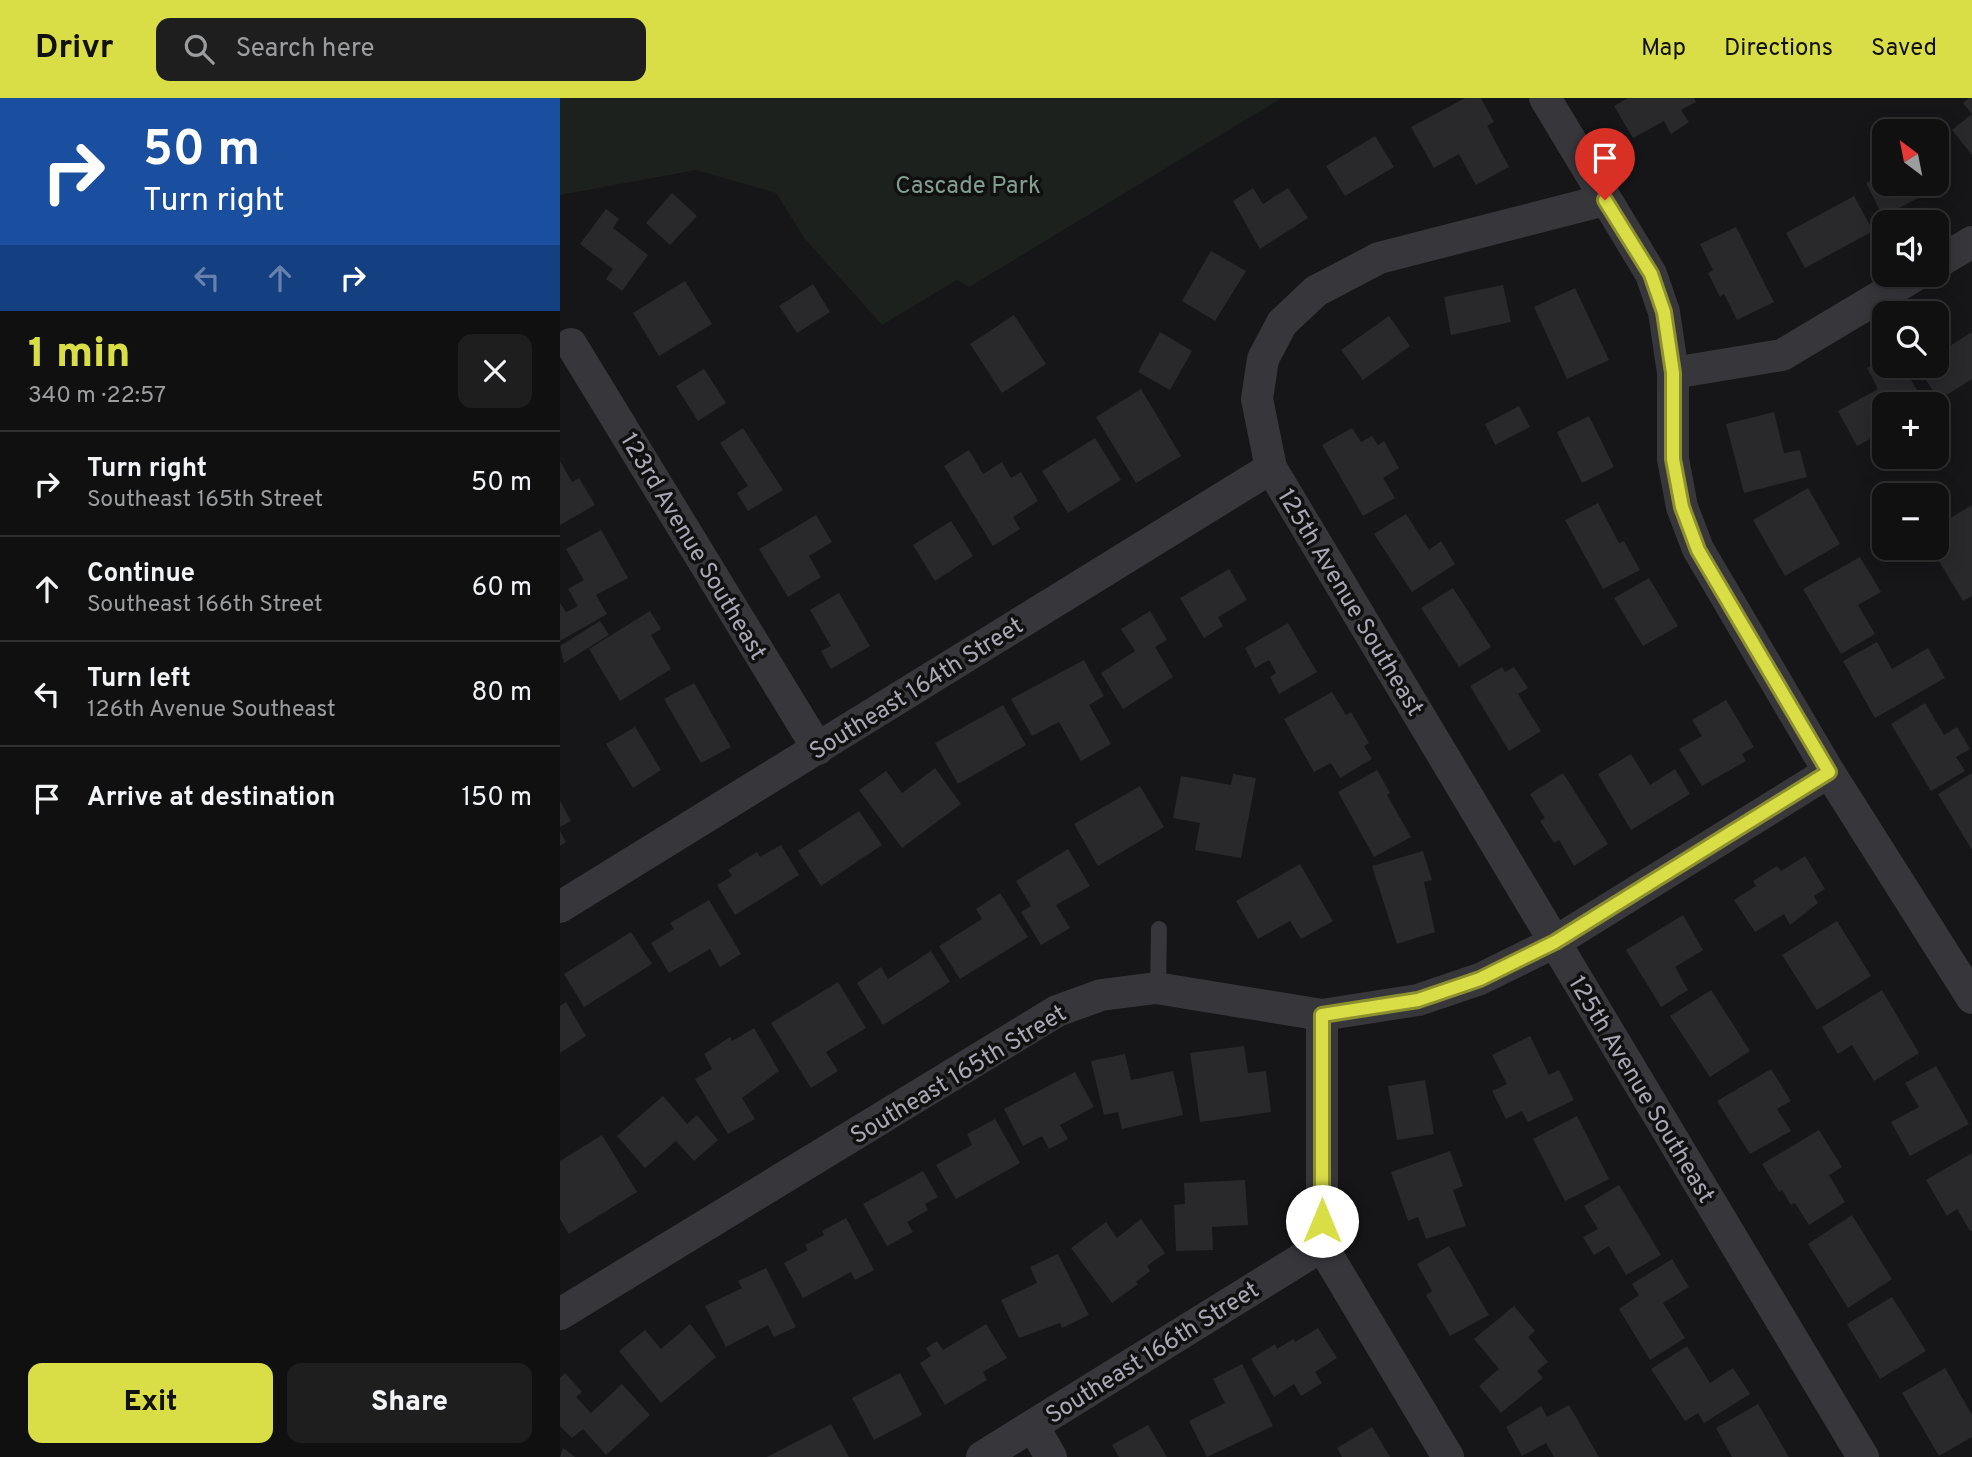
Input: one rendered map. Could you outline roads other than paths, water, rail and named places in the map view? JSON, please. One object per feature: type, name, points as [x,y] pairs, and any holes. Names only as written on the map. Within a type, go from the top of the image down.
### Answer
[{"type":"street","points":[[1545,98],[1651,274],[1664,312],[1673,373],[1673,459],[1682,507],[1698,550],[1829,772],[1972,998]]},
{"type":"street","name":"125th Avenue Southeast","points":[[1605,200],[1379,258],[1316,291],[1282,323],[1263,359],[1257,399],[1271,468],[1863,1457]]},
{"type":"street","points":[[1949,255],[1972,243]]},
{"type":"street","points":[[1673,373],[1782,355],[1896,287]]},
{"type":"street","name":"123rd Avenue Southeast","points":[[571,344],[818,749]]},
{"type":"street","name":"Southeast 164th Street","points":[[560,907],[1271,468]]},
{"type":"street","points":[[1555,942],[1829,772]]},
{"type":"street","name":"Southeast 165th Street","points":[[560,1314],[1057,1012],[1101,995],[1158,988],[1322,1015],[1418,1000],[1480,979],[1555,942]]},
{"type":"street","points":[[1322,1015],[1322,1246],[1448,1457]]},
{"type":"street","name":"Southeast 166th Street","points":[[982,1457],[1322,1246]]},
{"type":"street","points":[[1033,1426],[1051,1457]]},
{"type":"lane","points":[[1158,988],[1159,929]]},
{"type":"park label","name":"Cascade Park","points":[[968,185]]}]
